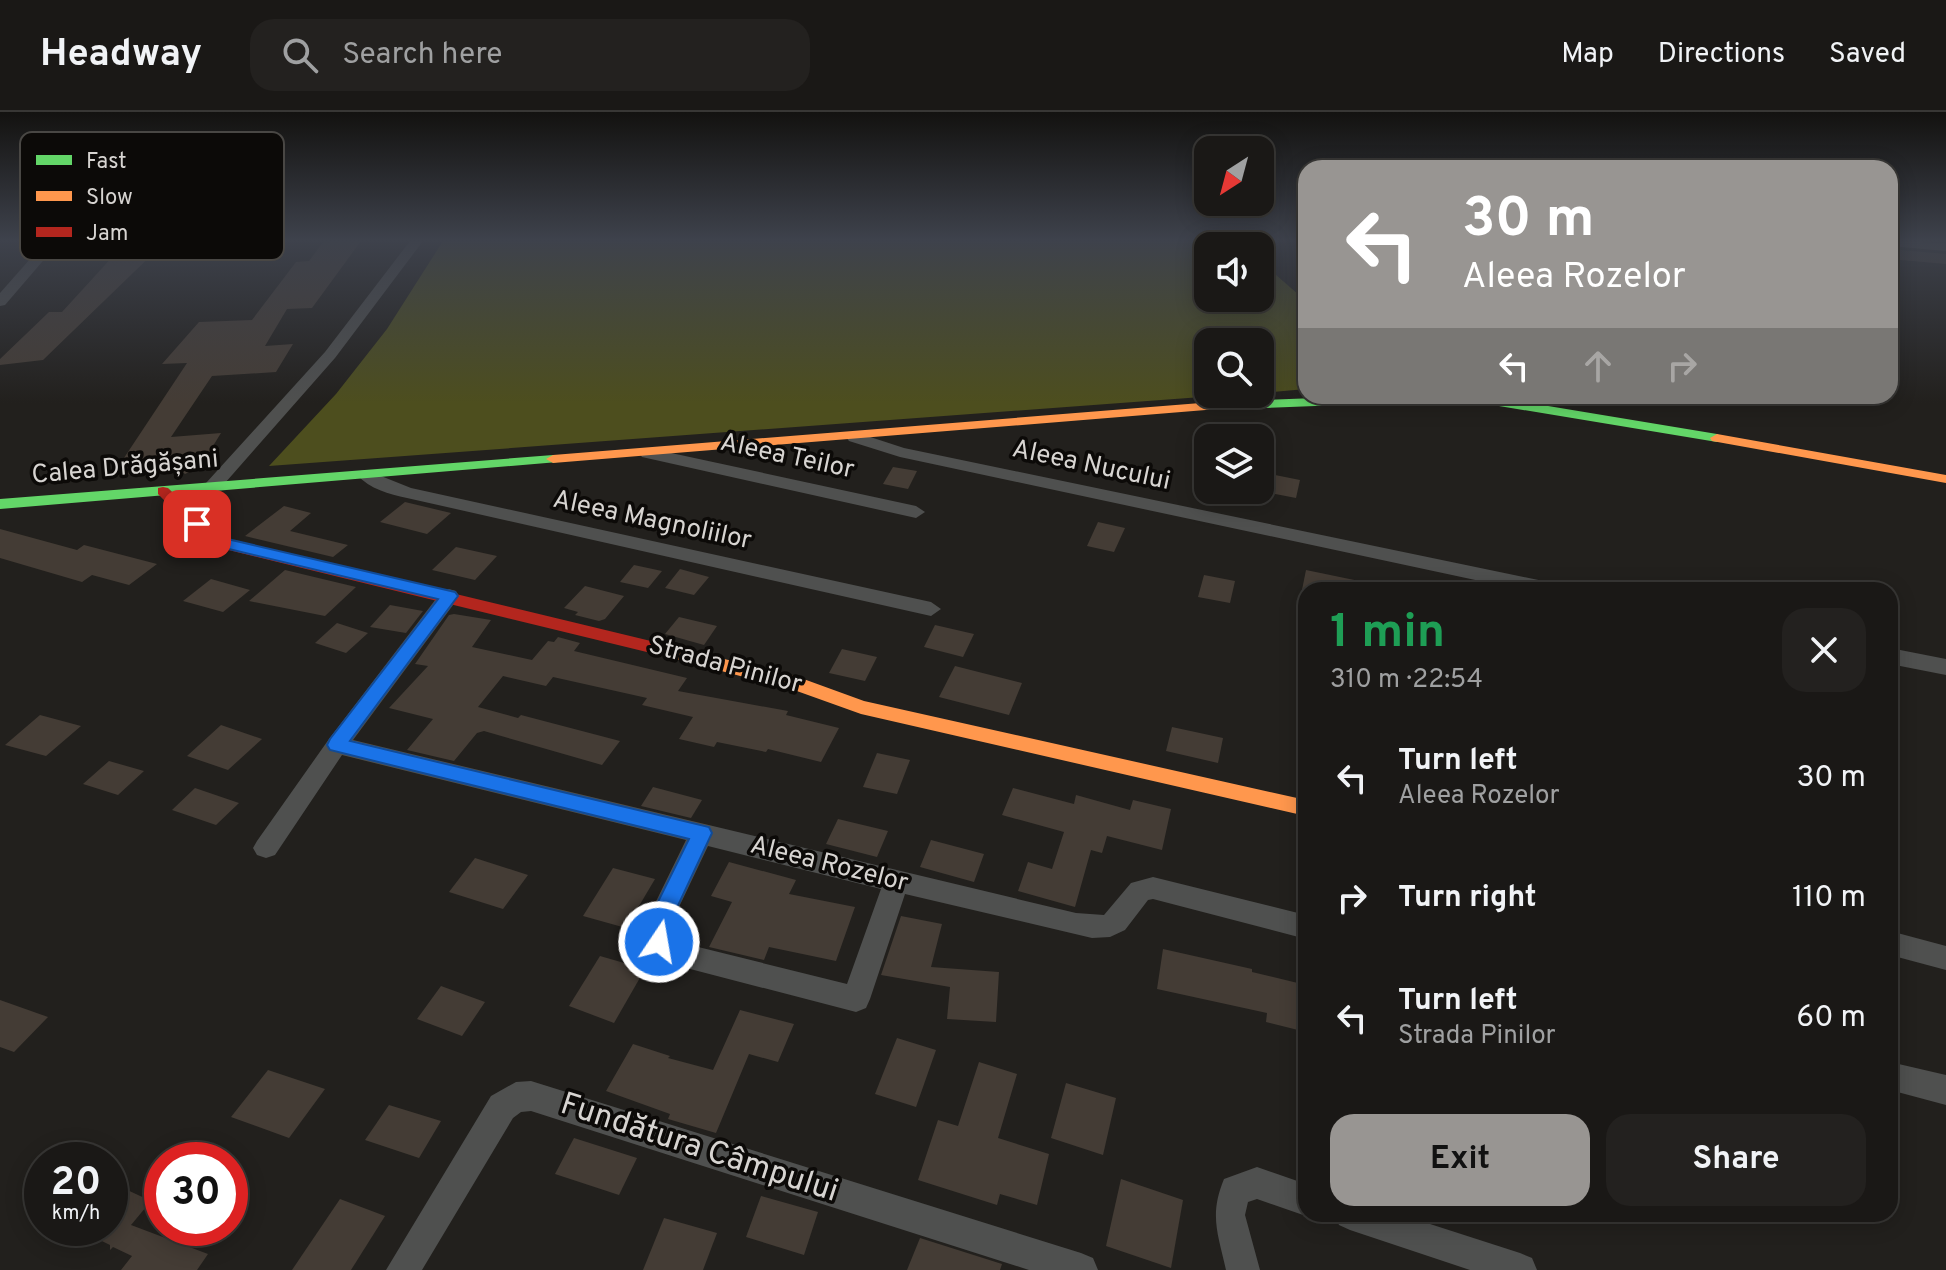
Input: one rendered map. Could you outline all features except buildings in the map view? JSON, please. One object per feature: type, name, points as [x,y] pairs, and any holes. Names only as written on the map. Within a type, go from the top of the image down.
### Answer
[{"type":"main road","name":"Calea Drăgășani","points":[[0,504],[1213,406],[1298,403]]},
{"type":"main road","name":"Calea Drăgășani","points":[[1518,404],[1946,479]]},
{"type":"main road","name":"Strada Pinilor","points":[[163,491],[214,541],[449,596],[798,684],[861,707],[1298,806]]},
{"type":"street","points":[[212,487],[330,355],[375,295]]},
{"type":"street","name":"Aleea Nucului","points":[[855,437],[900,452],[1515,582]]},
{"type":"street","name":"Aleea Teilor","points":[[648,453],[916,512]]},
{"type":"street","name":"Aleea Magnoliilor","points":[[366,475],[407,493],[931,609]]},
{"type":"street","points":[[266,848],[337,745],[449,596]]},
{"type":"street","points":[[1898,658],[1946,667]]},
{"type":"street","name":"Aleea Rozelor","points":[[337,745],[1104,929],[1123,916],[1140,891],[1153,888],[1298,925]]},
{"type":"street","points":[[702,833],[657,926],[659,942],[671,952],[856,999],[897,881]]},
{"type":"street","points":[[1898,945],[1946,958]]},
{"type":"street","points":[[1898,1078],[1946,1090]]},
{"type":"street","name":"Fundătura Câmpului","points":[[403,1270],[502,1107],[516,1097],[531,1096],[1081,1270]]},
{"type":"street","points":[[1243,1270],[1229,1215],[1235,1190],[1257,1183],[1298,1197]]},
{"type":"street","points":[[1374,1222],[1520,1270]]},
{"type":"shaded area","points":[[409,295],[1194,295],[1194,312],[1274,312],[1274,295],[1298,295],[1298,390],[1274,392],[1274,328],[1194,328],[1194,398],[269,466],[336,394],[387,329]]},
{"type":"traffic: fast","points":[[1274,404],[1298,403]]},
{"type":"traffic: fast","points":[[1511,404],[1717,438]]},
{"type":"traffic: fast","points":[[0,504],[553,459]]},
{"type":"traffic: slow","points":[[553,459],[1194,408]]},
{"type":"traffic: slow","points":[[1717,438],[1946,479]]},
{"type":"traffic: slow","points":[[655,648],[798,684],[861,707],[1298,806]]},
{"type":"traffic: jam","points":[[163,491],[214,541],[655,648]]},
{"type":"route","points":[[197,524],[214,541],[449,596],[337,745],[702,833],[657,926],[659,942]]}]
